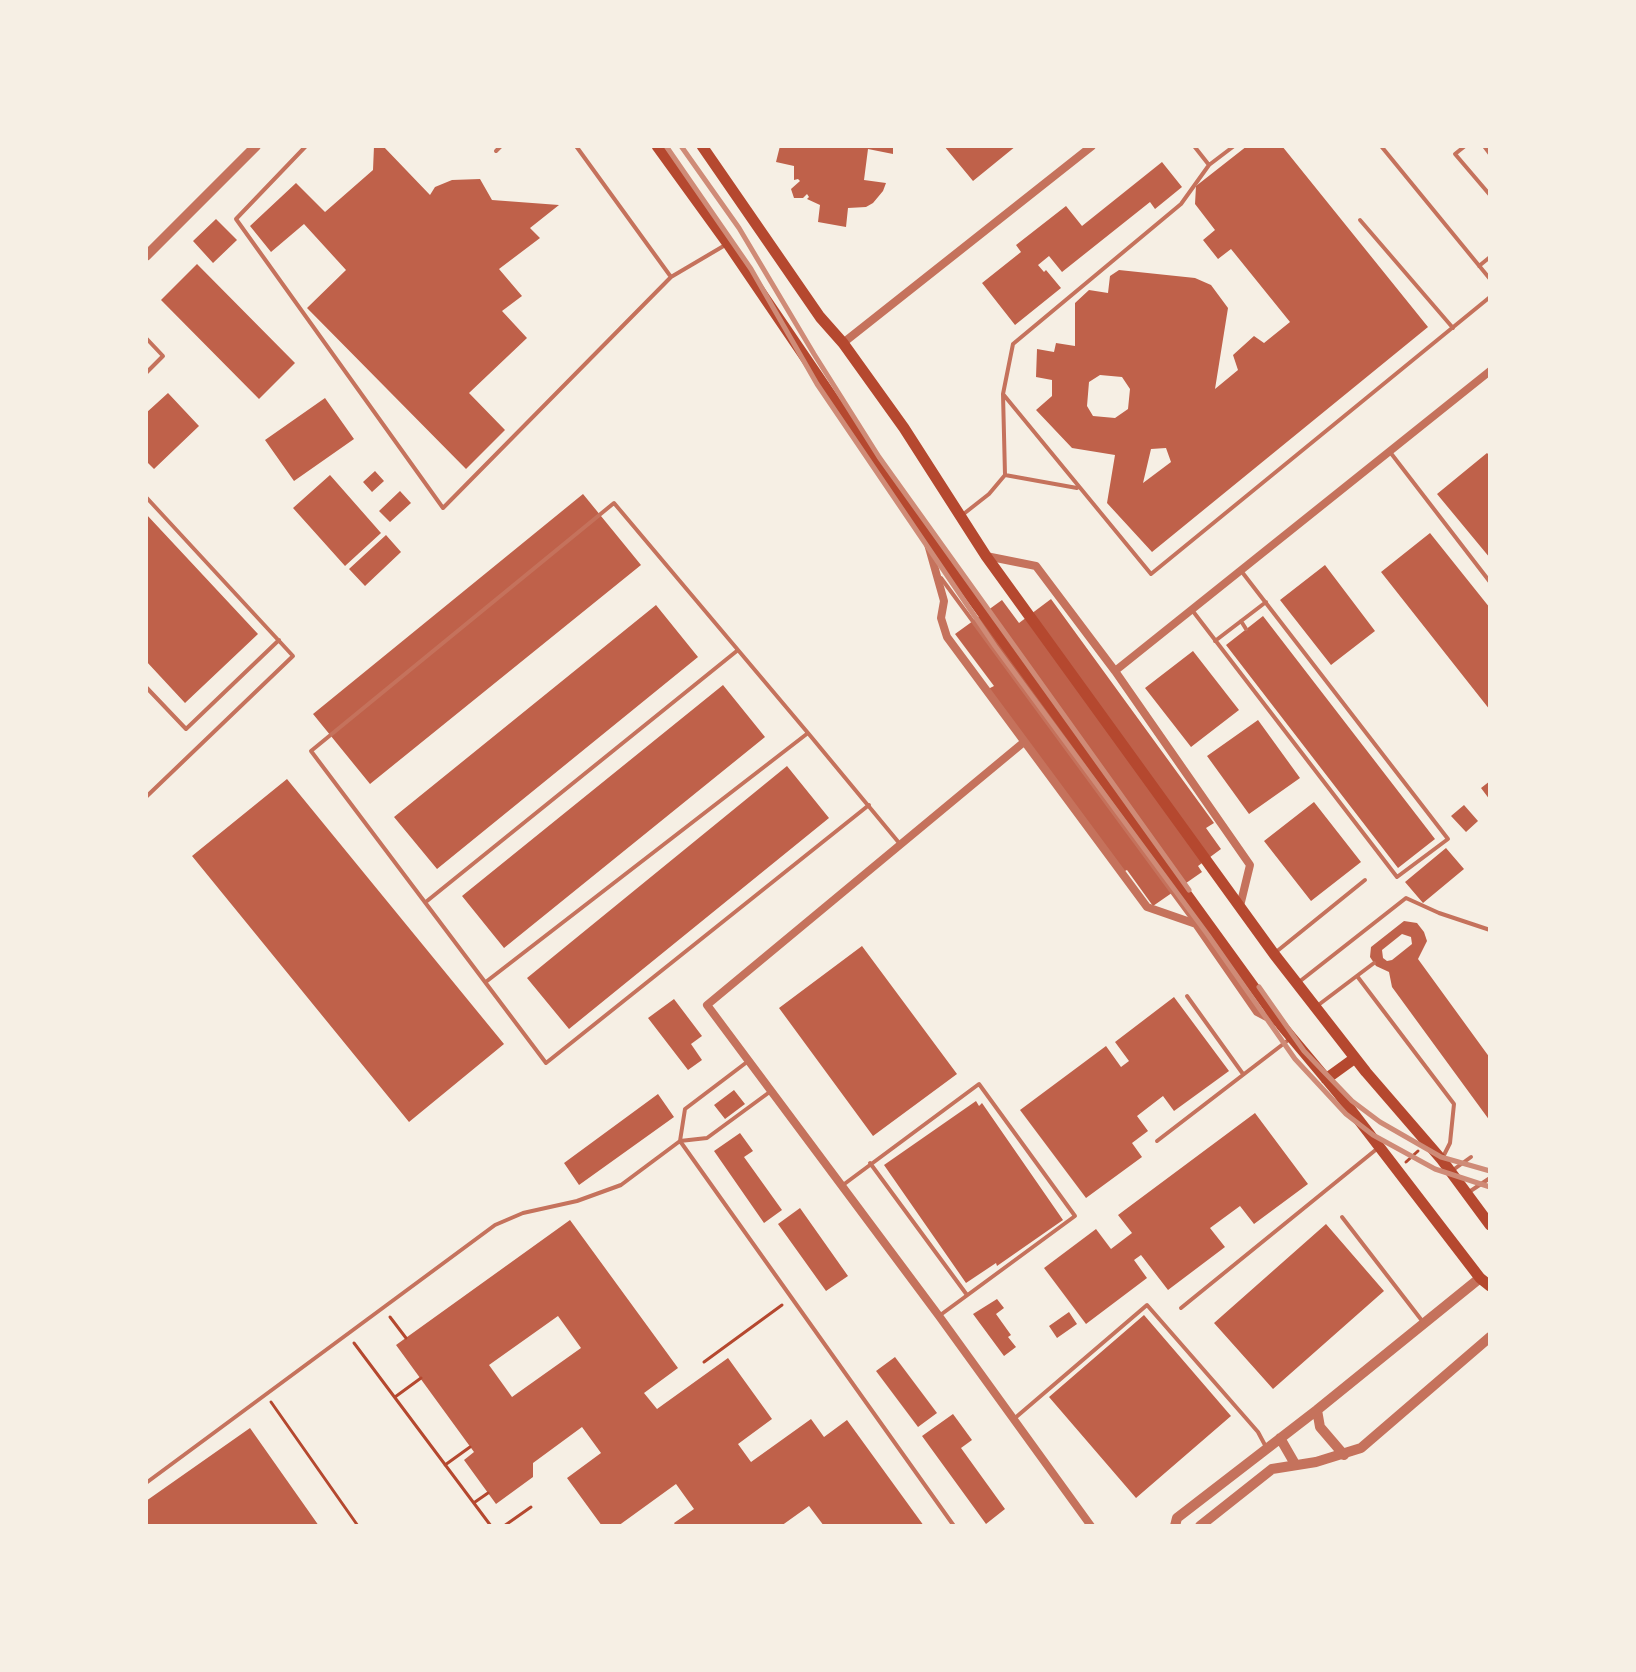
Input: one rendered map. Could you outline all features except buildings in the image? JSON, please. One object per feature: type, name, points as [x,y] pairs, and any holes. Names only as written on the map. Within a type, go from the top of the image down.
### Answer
[{"type":"main road","points":[[657,146],[728,244],[924,532],[1282,1026],[1487,1278]]},
{"type":"main road","points":[[702,146],[820,317],[843,343],[904,428],[986,556],[1274,954],[1467,1194],[1484,1207],[1490,1225]]},
{"type":"main road","points":[[1326,1079],[1355,1058]]},
{"type":"street","points":[[146,256],[256,146]]},
{"type":"street","points":[[843,343],[1092,146]]},
{"type":"street","points":[[1115,671],[1490,371]]},
{"type":"street","points":[[924,532],[944,601],[941,618],[947,637],[1147,907],[1196,924],[1257,1012],[1282,1026]]},
{"type":"street","points":[[986,556],[1036,566],[1115,671],[1250,865],[1240,906]]},
{"type":"street","points":[[1024,742],[707,1005],[1091,1526]]},
{"type":"street","points":[[1175,1526],[1177,1518],[1487,1278]]},
{"type":"street","points":[[1200,1526],[1272,1469],[1316,1462],[1361,1448],[1490,1337]]},
{"type":"street","points":[[1317,1410],[1320,1427],[1344,1455]]},
{"type":"street","points":[[1280,1438],[1295,1464]]},
{"type":"lane","points":[[306,146],[236,219],[443,508],[671,277],[728,244]]},
{"type":"lane","points":[[496,151],[501,146]]},
{"type":"lane","points":[[576,146],[671,277]]},
{"type":"lane","points":[[1194,146],[1209,165]]},
{"type":"lane","points":[[959,517],[989,494],[1005,475],[1003,394],[1013,344],[1181,204],[1209,165],[1234,146]]},
{"type":"lane","points":[[1381,146],[1490,279]]},
{"type":"lane","points":[[1465,146],[1455,154],[1490,195]]},
{"type":"lane","points":[[1484,146],[1490,154]]},
{"type":"lane","points":[[1360,220],[1453,328]]},
{"type":"lane","points":[[1479,266],[1490,257]]},
{"type":"lane","points":[[1003,394],[1077,488],[1151,574],[1490,297]]},
{"type":"lane","points":[[146,338],[163,356],[146,373]]},
{"type":"lane","points":[[1390,452],[1490,582]]},
{"type":"lane","points":[[1005,475],[1077,488]]},
{"type":"lane","points":[[146,497],[293,656],[146,797]]},
{"type":"lane","points":[[869,805],[546,1063],[427,901],[311,751],[614,503],[869,805],[900,844]]},
{"type":"lane","points":[[935,570],[1196,924]]},
{"type":"lane","points":[[1192,610],[1397,877],[1448,839],[1241,571]]},
{"type":"lane","points":[[1215,641],[1266,602]]},
{"type":"lane","points":[[1241,621],[1246,629]]},
{"type":"lane","points":[[146,687],[186,729],[279,640]]},
{"type":"lane","points":[[427,901],[738,650]]},
{"type":"lane","points":[[487,981],[808,733]]},
{"type":"lane","points":[[1274,954],[1365,880]]},
{"type":"lane","points":[[1297,984],[1406,898],[1490,930]]},
{"type":"lane","points":[[1315,1007],[1374,963]]},
{"type":"lane","points":[[1357,976],[1454,1104],[1450,1143],[1442,1160]]},
{"type":"lane","points":[[1187,996],[1243,1074]]},
{"type":"lane","points":[[1157,1141],[1291,1037]]},
{"type":"lane","points":[[749,1061],[685,1109],[680,1141],[954,1526]]},
{"type":"lane","points":[[842,1186],[979,1084],[1075,1216],[939,1316]]},
{"type":"lane","points":[[146,1483],[495,1225],[523,1213],[577,1201],[621,1185],[680,1141],[707,1138],[771,1091]]},
{"type":"lane","points":[[1181,1308],[1379,1148]]},
{"type":"lane","points":[[1451,1172],[1471,1157]]},
{"type":"lane","points":[[870,1163],[967,1295]]},
{"type":"lane","points":[[1467,1194],[1490,1178]]},
{"type":"lane","points":[[1342,1217],[1425,1323]]},
{"type":"lane","points":[[1014,1419],[1147,1305],[1258,1432],[1266,1448]]},
{"type":"path","points":[[1405,1162],[1418,1151]]},
{"type":"path","points":[[704,1362],[792,1298]]},
{"type":"path","points":[[383,1308],[406,1338]]},
{"type":"path","points":[[347,1334],[491,1526]]},
{"type":"path","points":[[395,1397],[421,1378]]},
{"type":"path","points":[[266,1395],[358,1526]]},
{"type":"path","points":[[445,1465],[470,1447]]},
{"type":"path","points":[[474,1503],[488,1493]]},
{"type":"path","points":[[504,1526],[531,1507]]},
{"type":"railway","points":[[666,146],[751,269],[817,384],[995,646],[1208,935],[1295,1059],[1346,1114],[1373,1135],[1435,1169],[1490,1187]]},
{"type":"railway","points":[[681,146],[739,228],[879,457],[1189,890]]},
{"type":"railway","points":[[1259,987],[1304,1051],[1352,1101],[1380,1122],[1441,1157],[1490,1171]]}]
